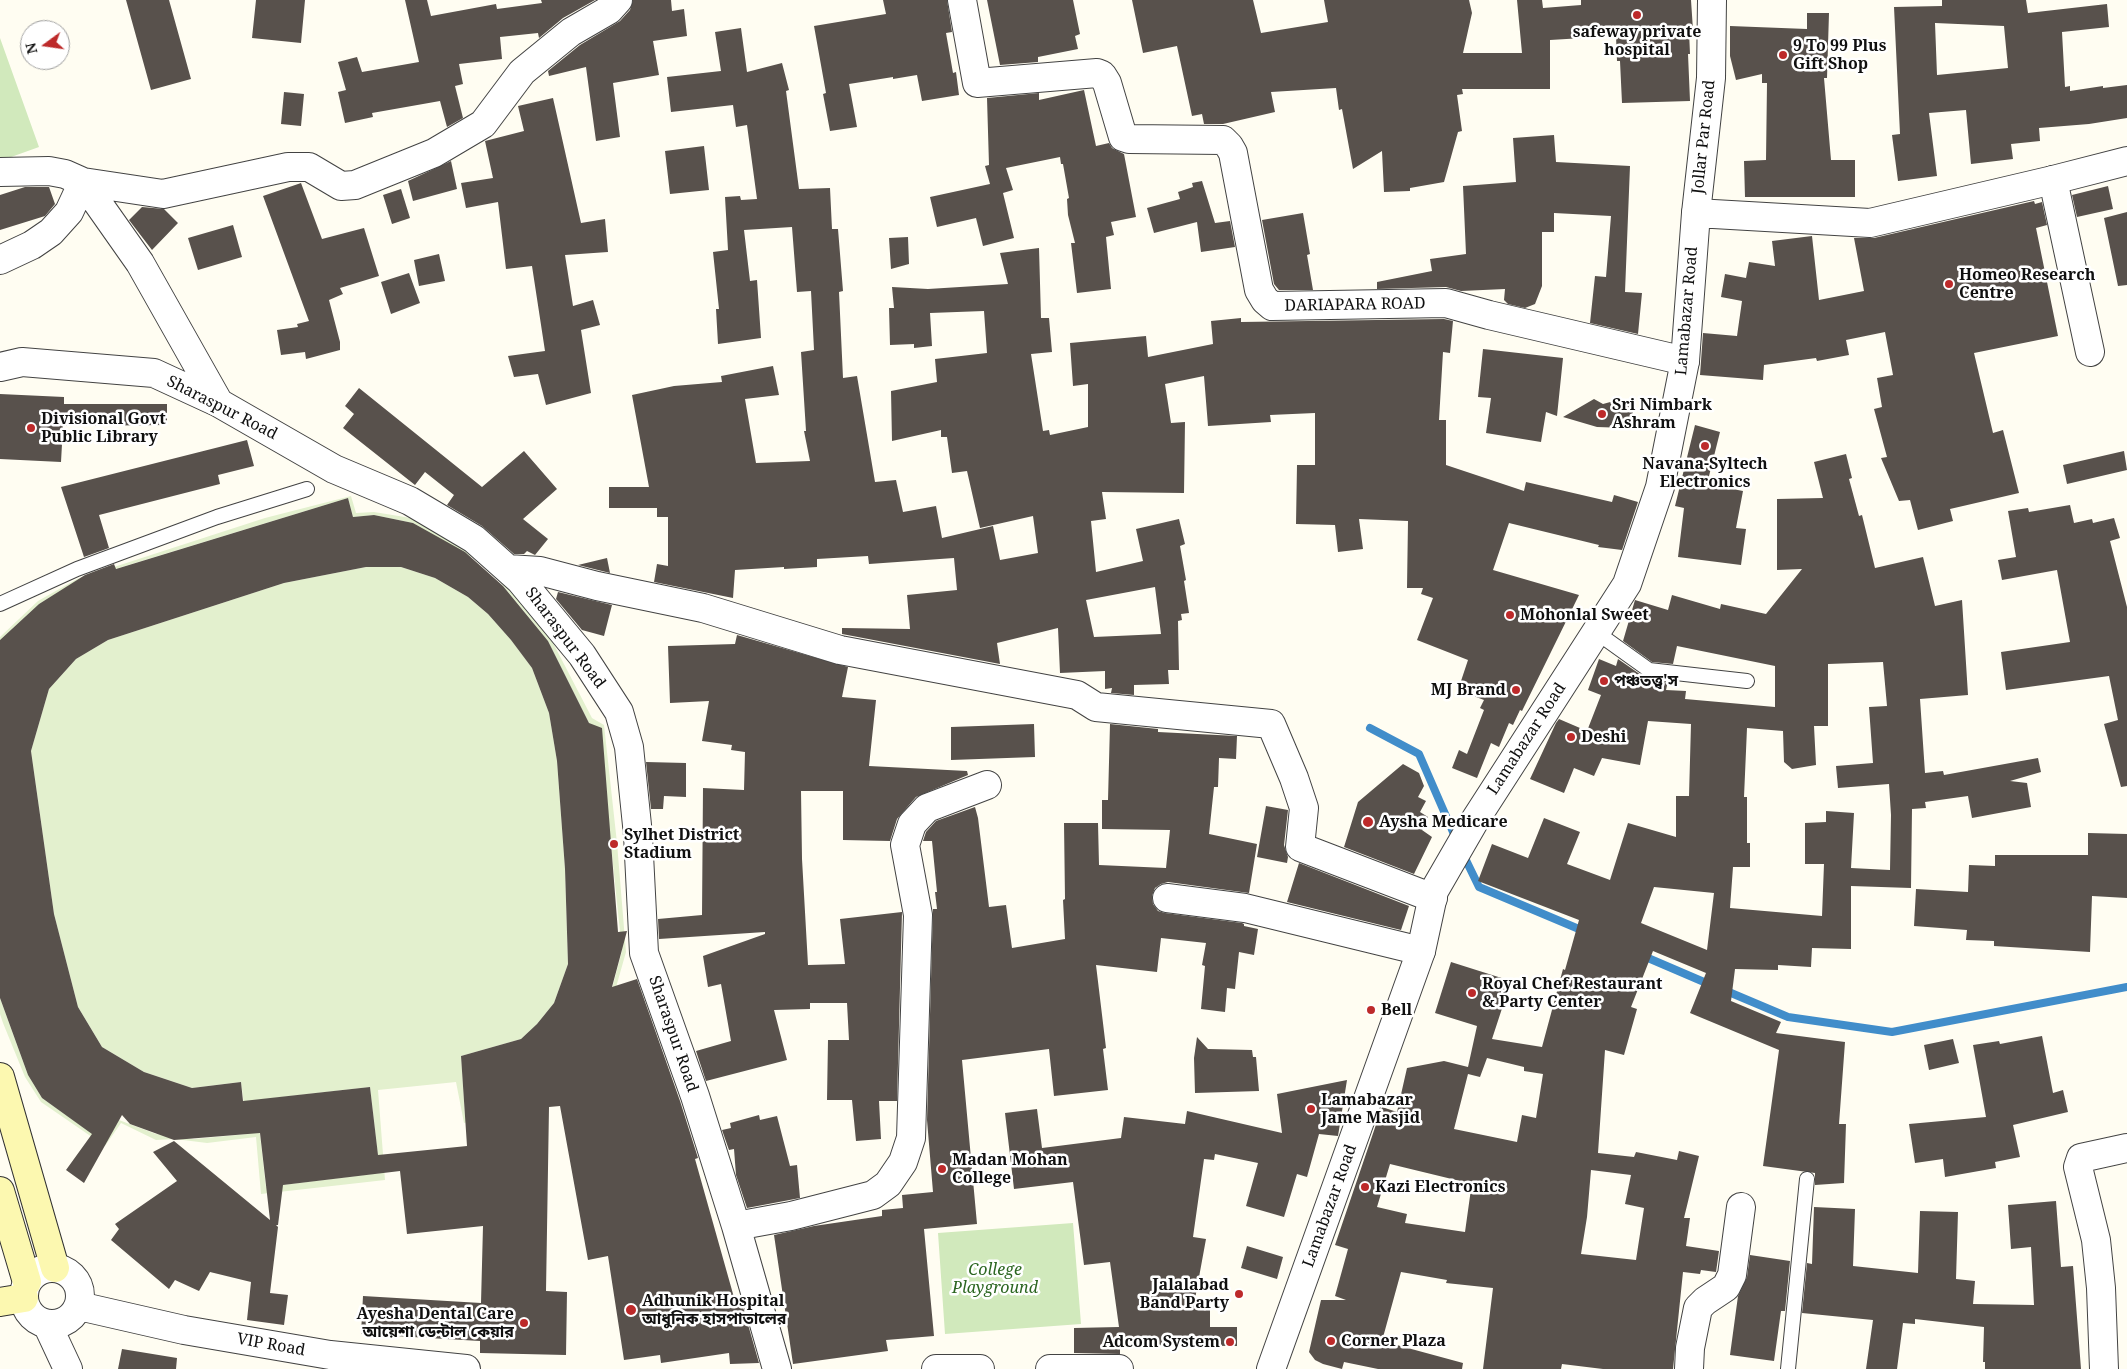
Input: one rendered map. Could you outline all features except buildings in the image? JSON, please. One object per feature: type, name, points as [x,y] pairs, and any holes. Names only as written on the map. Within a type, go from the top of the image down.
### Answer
[{"type":"main road","points":[[0,1077],[55,1268]]},
{"type":"main road","points":[[0,1191],[17,1294]]},
{"type":"street","points":[[0,172],[49,171],[71,176],[84,182],[163,194],[288,167],[309,166],[341,186],[356,185],[434,153],[483,124],[522,72],[571,32],[609,10],[618,0]]},
{"type":"street","name":"DARIAPARA ROAD","points":[[962,0],[977,83],[1097,73],[1102,75],[1106,83],[1123,137],[1129,139],[1222,140],[1229,146],[1233,153],[1259,290],[1264,300],[1272,306],[1446,303],[1489,315],[1685,361]]},
{"type":"street","name":"Jollar Par Road","points":[[1696,213],[1711,78],[1712,0]]},
{"type":"street","points":[[1696,213],[1870,223],[2127,161]]},
{"type":"street","points":[[2053,180],[2090,352]]},
{"type":"street","points":[[0,260],[32,245],[50,232],[69,212],[84,182]]},
{"type":"street","points":[[84,182],[140,263],[219,403]]},
{"type":"street","name":"Lamabazar Road","points":[[1271,1369],[1421,952],[1434,894],[1475,820],[1627,584],[1660,487],[1685,361],[1696,213]]},
{"type":"street","name":"Sharaspur Road","points":[[0,367],[22,362],[154,373],[219,403],[334,469],[410,501],[474,539],[520,580],[582,655],[619,712],[629,747],[638,835],[644,953],[694,1096],[736,1226],[777,1369]]},
{"type":"street","points":[[508,569],[540,571],[597,586],[703,608],[840,650],[1077,695],[1096,707],[1271,724],[1294,778],[1304,808],[1300,847],[1434,894]]},
{"type":"street","points":[[736,1226],[790,1216],[874,1195],[888,1184],[903,1162],[911,1138],[918,915],[905,845],[912,824],[927,808],[987,785]]},
{"type":"street","points":[[1167,898],[1245,908],[1421,952]]},
{"type":"street","points":[[2104,1369],[2102,1288],[2096,1240],[2078,1167],[2082,1158],[2127,1148]]},
{"type":"street","points":[[1690,1369],[1690,1348],[1698,1308],[1726,1287],[1732,1275],[1741,1206]]},
{"type":"street","points":[[55,1268],[64,1270],[76,1281],[81,1298],[79,1306],[70,1318],[56,1324],[47,1324],[31,1315],[17,1294],[32,1276],[39,1271],[55,1268]]},
{"type":"street","name":"VIP Road","points":[[79,1306],[321,1362],[466,1369]]},
{"type":"street","points":[[47,1324],[68,1369]]},
{"type":"street","points":[[936,1369],[980,1369]]},
{"type":"street","points":[[1050,1369],[1119,1369]]},
{"type":"lane","points":[[0,604],[77,569],[217,516],[307,490]]},
{"type":"lane","points":[[1596,632],[1649,670],[1747,681]]},
{"type":"lane","points":[[1788,1369],[1807,1179]]},
{"type":"green space","points":[[0,38],[39,147],[0,161]]},
{"type":"green space","points":[[351,496],[356,513],[374,512],[417,519],[490,565],[551,639],[592,718],[604,725],[617,843],[626,952],[609,1012],[532,1106],[464,1123],[456,1082],[378,1090],[385,1180],[261,1194],[256,1137],[207,1143],[175,1139],[156,1140],[121,1123],[105,1146],[41,1102],[25,1077],[3,1023],[0,1014],[0,998],[28,1075],[42,1098],[106,1143],[119,1120],[156,1134],[194,1139],[248,1134],[241,1082],[192,1088],[144,1072],[102,1047],[78,1007],[54,914],[31,751],[49,689],[76,659],[108,640],[284,583],[366,567],[401,567],[435,578],[468,597],[488,614],[532,668],[549,713],[557,761],[565,869],[568,964],[554,1003],[537,1024],[521,1039],[461,1056],[465,1116],[529,1102],[606,1011],[622,951],[611,845],[589,723],[548,641],[487,566],[413,523],[374,515],[353,517],[348,498],[76,581],[39,604],[0,640],[0,637],[38,601],[77,579],[265,518]],"holes":[[[370,1087],[380,1173],[266,1187],[256,1100]]]},
{"type":"green space","name":"College Playground","points":[[1073,1223],[1081,1324],[945,1334],[938,1233]]},
{"type":"waterway","points":[[1370,728],[1419,754],[1456,839]]},
{"type":"waterway","points":[[1463,854],[1479,887],[1586,932]]},
{"type":"waterway","points":[[1641,955],[1711,985]]},
{"type":"waterway","points":[[1724,990],[1788,1017],[1892,1032],[2127,987]]},
{"type":"place","name":"safeway private hospital","points":[[1637,15]]},
{"type":"place","name":"9 To 99 Plus Gift Shop","points":[[1783,55]]},
{"type":"place","name":"Homeo Research Centre","points":[[1949,284]]},
{"type":"place","name":"Sri Nimbark Ashram","points":[[1602,414]]},
{"type":"place","name":"Divisional Govt Public Library","points":[[31,428]]},
{"type":"place","name":"Navana-Syltech Electronics","points":[[1705,446]]},
{"type":"place","name":"Mohonlal Sweet","points":[[1510,615]]},
{"type":"place","name":"পঞ্চতত্ত্ব'স","points":[[1604,681]]},
{"type":"place","name":"MJ Brand","points":[[1516,690]]},
{"type":"place","name":"Deshi","points":[[1571,737]]},
{"type":"place","name":"Aysha Medicare","points":[[1368,822]]},
{"type":"place","name":"Sylhet District Stadium","points":[[614,844]]},
{"type":"place","name":"Royal Chef Restaurant & Party Center","points":[[1472,993]]},
{"type":"place","name":"Bell","points":[[1371,1010]]},
{"type":"place","name":"Lamabazar Jame Masjid","points":[[1311,1109]]},
{"type":"place","name":"Madan Mohan College","points":[[942,1169]]},
{"type":"place","name":"Kazi Electronics","points":[[1365,1187]]},
{"type":"place","name":"Jalalabad Band Party","points":[[1239,1294]]},
{"type":"place","name":"Adhunik Hospital আধুনিক হাসপাতালের","points":[[631,1310]]},
{"type":"place","name":"Ayesha Dental Care আয়েশা ডেন্টাল কেয়ার","points":[[524,1323]]},
{"type":"place","name":"Corner Plaza","points":[[1331,1341]]},
{"type":"place","name":"Adcom System","points":[[1230,1342]]}]
